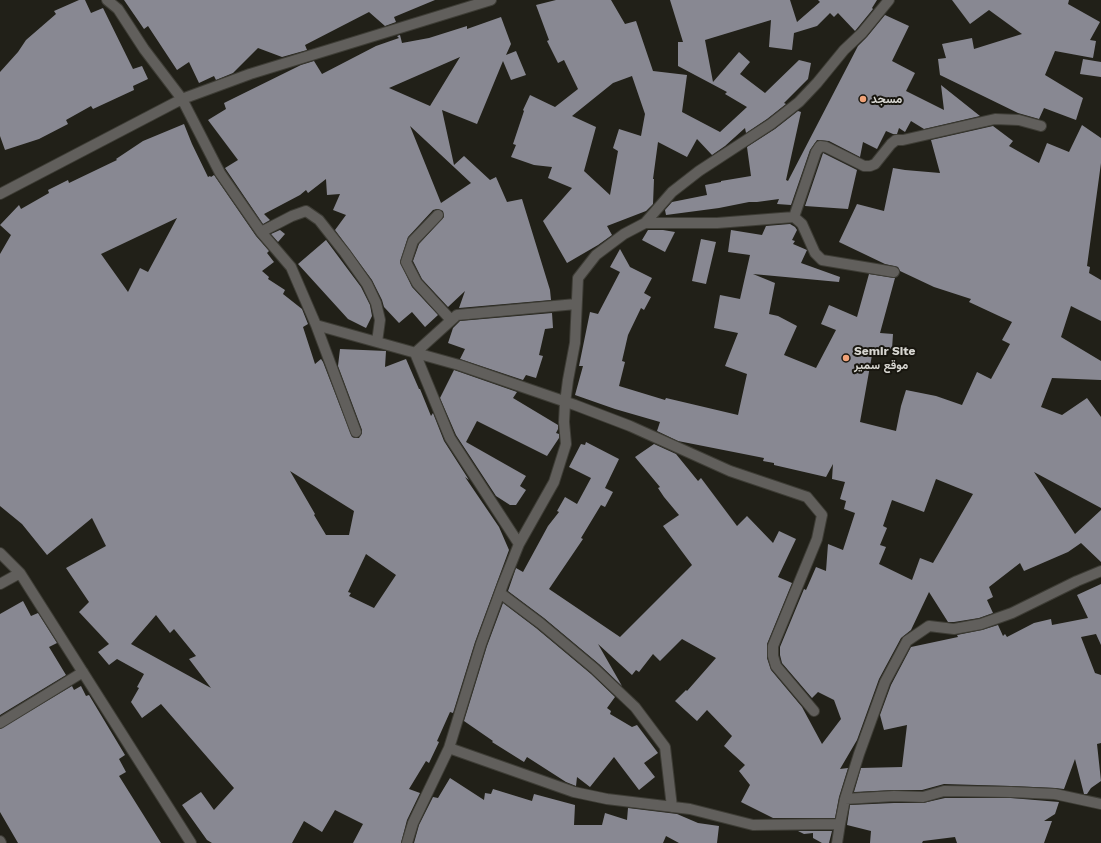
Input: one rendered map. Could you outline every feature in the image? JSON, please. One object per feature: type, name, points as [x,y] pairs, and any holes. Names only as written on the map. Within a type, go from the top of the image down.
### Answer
[{"type":"street","points":[[107,0],[118,9],[144,49],[182,99],[220,173],[261,232],[291,267],[316,325],[356,432]]},
{"type":"street","points":[[0,194],[182,99],[250,74],[491,0]]},
{"type":"street","points":[[407,843],[413,823],[448,748],[481,644],[519,544],[554,482],[566,444],[564,422],[565,403],[575,343],[578,278],[596,255],[624,234],[645,223],[672,192],[699,171],[771,124],[799,102],[844,50],[862,33],[889,0]]},
{"type":"street","points":[[794,217],[816,152],[820,146],[826,147],[864,166],[870,166],[875,164],[896,140],[903,140],[996,119],[1019,120],[1041,126]]},
{"type":"street","points":[[261,232],[292,216],[306,211],[319,220],[367,284],[376,303],[380,320],[377,342]]},
{"type":"street","points":[[438,214],[413,241],[406,262],[417,283],[451,320]]},
{"type":"street","points":[[645,223],[717,223],[794,217],[802,224],[816,253],[822,260],[894,272]]},
{"type":"street","points":[[414,353],[457,315],[576,304]]},
{"type":"street","points":[[316,325],[459,365],[565,403],[575,405],[630,426],[730,471],[807,497],[822,515],[817,539],[773,646],[773,656],[776,666],[814,711]]},
{"type":"street","points":[[414,353],[450,438],[519,544]]},
{"type":"street","points":[[0,553],[20,573],[192,843]]},
{"type":"street","points":[[837,843],[845,799],[885,682],[907,641],[929,626],[954,629],[981,624],[1012,613],[1101,571]]},
{"type":"street","points":[[0,584],[20,573]]},
{"type":"street","points":[[500,593],[540,622],[595,669],[635,707],[665,747],[672,807]]},
{"type":"street","points":[[0,723],[83,672]]},
{"type":"street","points":[[448,748],[574,792],[607,799],[690,809],[753,825],[840,824]]},
{"type":"street","points":[[845,799],[894,796],[923,797],[944,791],[1011,792],[1055,794],[1101,804]]},
{"type":"building","points":[[79,0],[85,0],[91,13],[103,8],[133,69],[142,66],[148,79],[133,86],[134,90],[93,109],[91,106],[66,120],[68,124],[39,139],[5,150],[0,136],[0,72],[18,52],[26,40],[56,14],[54,11]]},
{"type":"building","points":[[124,0],[435,0],[394,17],[396,22],[385,26],[369,12],[305,45],[307,50],[282,57],[258,48],[233,73],[216,80],[214,76],[199,83],[189,62],[177,70],[148,26],[144,29]]},
{"type":"building","points":[[556,0],[611,0],[625,24],[636,21],[653,71],[687,75],[682,112],[720,132],[747,107],[725,94],[727,92],[678,66],[678,42],[683,42],[670,0],[790,0],[797,22],[820,2],[818,0],[877,0],[872,8],[873,9],[855,31],[838,13],[834,17],[830,13],[817,26],[794,33],[792,50],[769,47],[771,20],[705,40],[713,82],[739,52],[750,62],[740,74],[765,93],[799,60],[811,63],[808,79],[784,103],[786,104],[746,133],[745,128],[725,146],[712,155],[697,139],[687,157],[658,142],[653,179],[653,204],[646,211],[607,226],[612,235],[567,263],[543,221],[572,188],[548,178],[552,167],[534,165],[511,157],[516,145],[513,144],[524,111],[523,110],[530,95],[555,107],[578,89],[564,60],[558,63],[547,41],[549,40],[536,5]],"holes":[[[632,76],[645,114],[641,136],[619,129],[613,148],[618,151],[610,195],[584,171],[596,127],[572,116],[613,83]]]},
{"type":"building","points":[[952,0],[1069,0],[1068,4],[1100,22],[1090,40],[1096,41],[1093,58],[1055,51],[1045,75],[1083,98],[1076,120],[1044,108],[1039,119],[1018,113],[940,75],[938,59],[946,58],[942,44],[972,38],[974,49],[1022,34],[989,10],[970,24]]},
{"type":"building","points":[[885,15],[909,26],[892,61],[915,73],[906,91],[944,110],[941,85],[980,116],[924,129],[911,121],[905,132],[899,128],[897,134],[886,131],[877,149],[863,142],[860,157],[829,141],[817,140],[810,150],[791,205],[777,204],[779,199],[749,202],[719,208],[666,215],[665,210],[672,202],[707,195],[705,185],[751,176],[747,147],[775,129],[798,111],[801,112],[786,180],[788,181],[858,46]]},
{"type":"building","points":[[501,17],[511,44],[506,55],[516,51],[526,75],[511,80],[503,61],[477,124],[442,110],[454,165],[464,156],[490,180],[496,177],[507,202],[522,199],[550,290],[551,300],[459,308],[465,291],[448,307],[422,279],[413,261],[419,244],[444,217],[443,211],[437,209],[433,210],[408,237],[400,262],[412,287],[438,315],[425,327],[412,312],[399,323],[384,307],[372,280],[335,230],[346,215],[333,210],[340,194],[327,195],[326,179],[308,193],[306,190],[300,195],[264,214],[270,220],[263,224],[225,168],[238,160],[208,120],[226,109],[224,103],[301,65],[314,61],[322,74],[376,46],[399,38],[397,36],[400,35],[402,43],[429,38],[467,26],[467,29]],"holes":[[[460,57],[430,106],[389,88]],[[410,126],[455,168],[471,183],[441,203]]]},
{"type":"building","points":[[1083,59],[1101,62],[1101,77],[1080,74]]},
{"type":"building","points":[[184,124],[208,177],[214,175],[256,236],[269,251],[267,253],[274,262],[262,271],[269,277],[268,279],[285,290],[283,294],[302,309],[308,324],[303,327],[315,364],[321,359],[323,362],[352,437],[359,438],[362,430],[338,366],[340,349],[386,351],[385,367],[406,359],[431,416],[433,413],[444,441],[469,480],[465,477],[499,527],[509,550],[475,642],[453,713],[450,712],[437,741],[439,742],[429,763],[426,761],[409,789],[420,793],[407,820],[401,843],[353,843],[363,824],[335,810],[322,832],[304,821],[292,843],[212,843],[207,840],[182,805],[201,792],[214,810],[234,788],[161,704],[142,718],[131,702],[139,688],[137,687],[144,674],[117,659],[109,665],[98,652],[109,644],[79,612],[89,602],[66,568],[106,546],[92,518],[47,555],[22,524],[0,506],[0,254],[11,235],[0,225],[19,205],[21,209],[49,193],[48,190],[68,180],[69,183],[117,160],[116,159],[143,141]],"holes":[[[177,218],[148,272],[140,268],[128,292],[101,254]],[[290,471],[354,511],[349,535],[326,535],[314,515],[315,514]],[[366,554],[396,575],[374,608],[349,596],[351,593],[348,592]],[[156,615],[170,633],[174,629],[196,656],[189,659],[211,688],[131,644]]]},
{"type":"building","points":[[1082,125],[1101,138],[1101,163],[1087,266],[1090,267],[1089,273],[1101,280],[1101,321],[1071,306],[1061,337],[1101,361],[1101,380],[1052,378],[1041,407],[1062,415],[1087,398],[1101,417],[1101,508],[1034,472],[1075,534],[1101,510],[1101,562],[1081,543],[1068,552],[1024,571],[1020,563],[989,587],[993,597],[987,600],[993,613],[979,618],[948,622],[929,592],[911,630],[901,638],[879,679],[857,740],[840,769],[848,768],[839,797],[835,818],[773,818],[741,802],[750,785],[739,771],[745,765],[724,746],[732,736],[707,710],[697,721],[675,701],[686,690],[687,691],[716,658],[682,639],[660,661],[653,654],[639,672],[636,670],[632,675],[598,644],[622,686],[599,664],[544,618],[508,591],[516,568],[523,572],[548,526],[559,512],[557,511],[565,497],[577,504],[591,478],[569,467],[581,444],[585,445],[586,442],[619,459],[605,488],[613,492],[605,507],[601,505],[581,538],[583,539],[549,589],[620,637],[692,565],[663,526],[679,515],[664,497],[658,488],[660,487],[635,457],[654,444],[676,454],[698,481],[701,478],[737,526],[747,516],[773,543],[779,531],[796,539],[778,577],[792,583],[767,644],[767,658],[771,670],[802,707],[822,744],[841,719],[834,700],[818,692],[812,698],[782,663],[780,647],[804,589],[806,590],[816,567],[826,571],[828,544],[843,550],[855,513],[844,509],[846,501],[840,499],[845,482],[832,479],[833,464],[826,477],[774,465],[774,463],[763,461],[764,458],[678,441],[657,431],[660,422],[615,409],[575,395],[583,366],[579,366],[590,312],[598,314],[620,272],[610,267],[620,249],[630,267],[652,278],[644,293],[651,297],[644,310],[641,308],[628,335],[622,361],[625,362],[619,386],[665,400],[666,398],[738,415],[747,374],[725,366],[738,333],[714,328],[720,295],[740,299],[750,255],[728,252],[731,230],[762,235],[766,226],[790,224],[797,230],[792,240],[795,241],[793,244],[807,250],[801,263],[840,277],[839,282],[753,274],[775,283],[769,314],[778,316],[797,326],[784,355],[816,368],[836,330],[821,324],[829,305],[857,317],[869,274],[895,278],[880,333],[893,334],[892,349],[876,348],[874,356],[872,355],[860,422],[896,431],[906,390],[936,396],[962,405],[977,372],[991,379],[1010,344],[1002,340],[1012,322],[969,302],[971,299],[934,287],[900,271],[898,267],[885,264],[839,242],[857,204],[884,211],[893,168],[940,173],[931,140],[993,126],[1013,141],[1009,146],[1039,163],[1047,143],[1069,152]],"holes":[[[936,479],[973,494],[933,563],[920,558],[912,580],[879,564],[886,547],[880,545],[887,528],[883,526],[892,500],[924,512]]]},
{"type":"building","points":[[823,153],[857,170],[848,209],[805,206]]},
{"type":"building","points":[[280,230],[285,234],[278,242],[271,234]]},
{"type":"building","points":[[648,230],[675,232],[665,252],[642,240]]},
{"type":"building","points":[[701,239],[716,242],[706,284],[692,281]]},
{"type":"building","points":[[326,240],[361,287],[370,305],[372,316],[366,328],[348,319],[298,264]]},
{"type":"building","points":[[552,313],[553,328],[545,329],[539,355],[543,356],[536,378],[526,375],[523,380],[460,359],[465,349],[448,343],[453,328],[460,321]]},
{"type":"building","points":[[454,370],[517,392],[513,398],[558,425],[556,433],[559,434],[559,438],[547,456],[477,421],[466,442],[526,476],[520,486],[526,490],[516,505],[510,505],[496,496],[456,435],[440,398]]},
{"type":"building","points":[[1101,584],[1101,645],[1096,634],[1081,637],[1095,673],[1101,675],[1101,743],[1097,744],[1101,781],[1091,788],[1087,794],[1084,794],[1075,759],[1064,789],[944,784],[922,790],[854,792],[861,768],[902,767],[907,725],[884,730],[880,715],[891,685],[911,647],[958,637],[957,635],[998,625],[1003,636],[1005,634],[1007,637],[1034,623],[1051,619],[1052,625],[1088,618],[1077,595]]},
{"type":"building","points":[[23,601],[31,616],[38,613],[57,643],[49,647],[66,675],[0,715],[0,614]]},
{"type":"building","points":[[503,603],[536,628],[591,674],[615,697],[607,708],[611,711],[610,714],[632,727],[637,725],[658,753],[644,763],[655,777],[639,790],[614,757],[590,787],[577,777],[576,786],[566,782],[527,757],[524,762],[492,742],[493,741],[464,721],[487,646]]},
{"type":"building","points":[[72,686],[74,690],[81,686],[86,696],[89,695],[125,755],[119,759],[126,772],[119,776],[161,843],[18,843],[0,812],[0,729]]},
{"type":"building","points":[[450,778],[484,800],[485,793],[491,794],[493,789],[532,801],[534,794],[575,805],[574,825],[602,825],[605,813],[627,820],[628,808],[677,814],[698,823],[719,826],[717,843],[679,843],[666,836],[663,843],[414,843],[419,825],[433,797],[438,798]]},
{"type":"building","points":[[945,798],[1011,798],[1059,802],[1055,814],[1044,821],[1052,821],[1044,843],[957,843],[955,837],[923,841],[922,843],[870,843],[871,831],[847,825],[850,805],[923,803]]},
{"type":"building","points":[[798,831],[832,831],[829,843],[822,843],[813,838],[813,833],[804,834]]},
{"type":"place","name":"مسجد","points":[[863,99]]},
{"type":"place","name":"Semir Site موقع سمير","points":[[846,358]]}]
